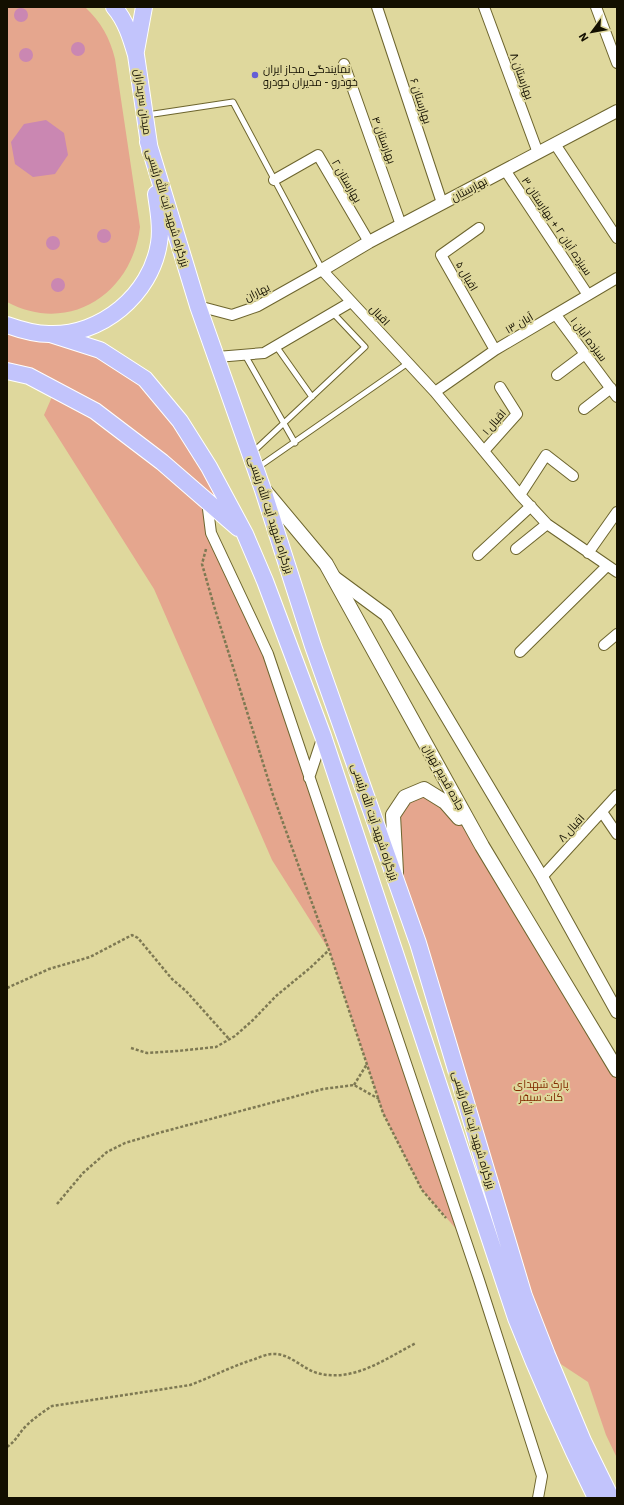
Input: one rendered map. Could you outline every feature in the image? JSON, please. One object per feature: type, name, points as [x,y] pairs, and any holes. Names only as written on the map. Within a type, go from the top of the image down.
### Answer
[{"type":"highway","name":"میدان سربداران","points":[[7,325],[34,333],[50,334],[80,330],[108,318],[132,298],[141,286],[149,273],[157,251],[161,227],[136,55],[126,25],[114,7]]},
{"type":"highway","points":[[136,55],[144,7]]},
{"type":"highway","name":"بزرگراه شهید آیت الله رئیسی","points":[[148,142],[198,306],[263,490],[313,646],[418,943],[524,1296],[583,1441],[611,1498]]},
{"type":"highway","name":"بزرگراه شهید آیت الله رئیسی","points":[[50,334],[100,350],[145,379],[180,421],[209,467],[245,534],[266,581],[322,736],[516,1318],[546,1392],[596,1498]]},
{"type":"highway","points":[[7,371],[29,376],[95,411],[162,462],[245,534]]},
{"type":"highway","points":[[460,1150],[467,1155],[472,1154],[477,1150],[478,1145]]},
{"type":"main road","name":"جاده قدیم تهران","points":[[263,490],[326,564],[482,846],[617,1070]]},
{"type":"main road","points":[[396,883],[393,815],[404,798],[424,789],[445,802],[482,846]]},
{"type":"street","name":"بهارستان ۶","points":[[377,7],[442,203]]},
{"type":"street","name":"بهارستان ۸","points":[[484,7],[538,153]]},
{"type":"street","points":[[596,7],[617,63]]},
{"type":"street","name":"بهارستان ۴","points":[[344,64],[401,225]]},
{"type":"street","name":"بهارستان","points":[[322,270],[369,242],[617,111]]},
{"type":"street","points":[[555,144],[617,238]]},
{"type":"street","name":"بهارستان ۲","points":[[274,180],[318,155],[369,242]]},
{"type":"street","name":"سیزده آبان ۲ + بهارستان ۳","points":[[505,170],[588,295]]},
{"type":"street","name":"اقبال ۵","points":[[479,228],[441,255],[495,350]]},
{"type":"street","name":"بهاران","points":[[198,306],[232,315],[258,306],[322,270]]},
{"type":"street","name":"اقبال","points":[[322,270],[434,392],[520,495],[547,524],[617,572]]},
{"type":"street","name":"۱۳ آبان","points":[[434,392],[495,350],[617,278]]},
{"type":"street","points":[[217,357],[264,353],[351,302]]},
{"type":"street","name":"سیزده آبان ۱","points":[[556,315],[617,397]]},
{"type":"street","points":[[557,375],[585,354]]},
{"type":"street","name":"اقبال ۱","points":[[484,451],[517,414],[500,387]]},
{"type":"street","points":[[584,409],[611,388]]},
{"type":"street","points":[[520,495],[546,455],[573,476]]},
{"type":"street","points":[[207,501],[211,533],[268,654],[479,1280],[542,1476],[538,1498]]},
{"type":"street","points":[[478,555],[531,506]]},
{"type":"street","points":[[588,553],[617,512]]},
{"type":"street","points":[[516,549],[547,524]]},
{"type":"street","points":[[520,652],[607,566]]},
{"type":"street","points":[[331,574],[386,615],[542,877],[617,1012]]},
{"type":"street","points":[[604,646],[617,634]]},
{"type":"street","points":[[309,778],[322,736]]},
{"type":"street","name":"اقبال ۸","points":[[542,877],[617,795]]},
{"type":"street","points":[[602,812],[617,834]]},
{"type":"lane","name":"اقبال","points":[[144,115],[233,102],[322,270]]},
{"type":"lane","points":[[253,461],[283,423],[365,348],[333,313]]},
{"type":"lane","points":[[276,346],[312,397]]},
{"type":"lane","points":[[245,355],[294,443]]},
{"type":"lane","points":[[253,461],[294,443],[408,363]]},
{"type":"path","points":[[211,533],[202,564],[214,606],[273,795],[329,950],[383,1113],[422,1190],[451,1223]]},
{"type":"path","points":[[7,988],[49,969],[90,957],[132,935],[138,938],[172,979],[186,991],[229,1039]]},
{"type":"path","points":[[131,1048],[147,1053],[216,1047],[235,1036],[276,996],[329,950]]},
{"type":"path","points":[[354,1085],[367,1064]]},
{"type":"path","points":[[57,1204],[83,1173],[107,1152],[125,1143],[323,1089],[354,1085],[379,1099]]},
{"type":"path","points":[[7,1447],[13,1443],[25,1427],[36,1416],[52,1406],[190,1385],[234,1365],[270,1354],[281,1354],[316,1372],[346,1375],[360,1372],[416,1343]]},
{"type":"green space","points":[[7,7],[85,7],[96,18],[104,31],[115,59],[140,227],[135,251],[125,272],[111,289],[94,302],[74,310],[53,314],[30,311],[7,302]]},
{"type":"green space","points":[[7,325],[50,334],[145,379],[236,517],[208,502],[211,533],[268,654],[465,1239],[422,1190],[383,1113],[329,950],[272,860],[154,589],[44,415],[55,390],[7,371]]},
{"type":"green space","name":"پارک شهدای کات سیفر","points":[[424,789],[445,802],[482,846],[617,1070],[617,1458],[606,1435],[588,1382],[547,1355],[396,883],[393,815]]},
{"type":"shaded area","points":[[21,8],[26,10],[28,15],[26,20],[21,22],[16,20],[14,15],[16,10]]},
{"type":"shaded area","points":[[78,42],[83,44],[85,49],[83,54],[78,56],[73,54],[71,49],[73,44]]},
{"type":"shaded area","points":[[26,48],[31,50],[33,55],[31,60],[26,62],[21,60],[19,55],[21,50]]},
{"type":"shaded area","points":[[46,120],[64,133],[68,155],[55,174],[33,177],[15,164],[11,142],[24,124]]},
{"type":"shaded area","points":[[104,229],[109,231],[111,236],[109,241],[104,243],[99,241],[97,236],[99,231]]},
{"type":"shaded area","points":[[53,236],[58,238],[60,243],[58,248],[53,250],[48,248],[46,243],[48,238]]},
{"type":"shaded area","points":[[58,278],[63,280],[65,285],[63,290],[58,292],[53,290],[51,285],[53,280]]},
{"type":"place","name":"نمایندگی مجاز ایران خودرو - مدیران خودرو","points":[[255,75]]}]
